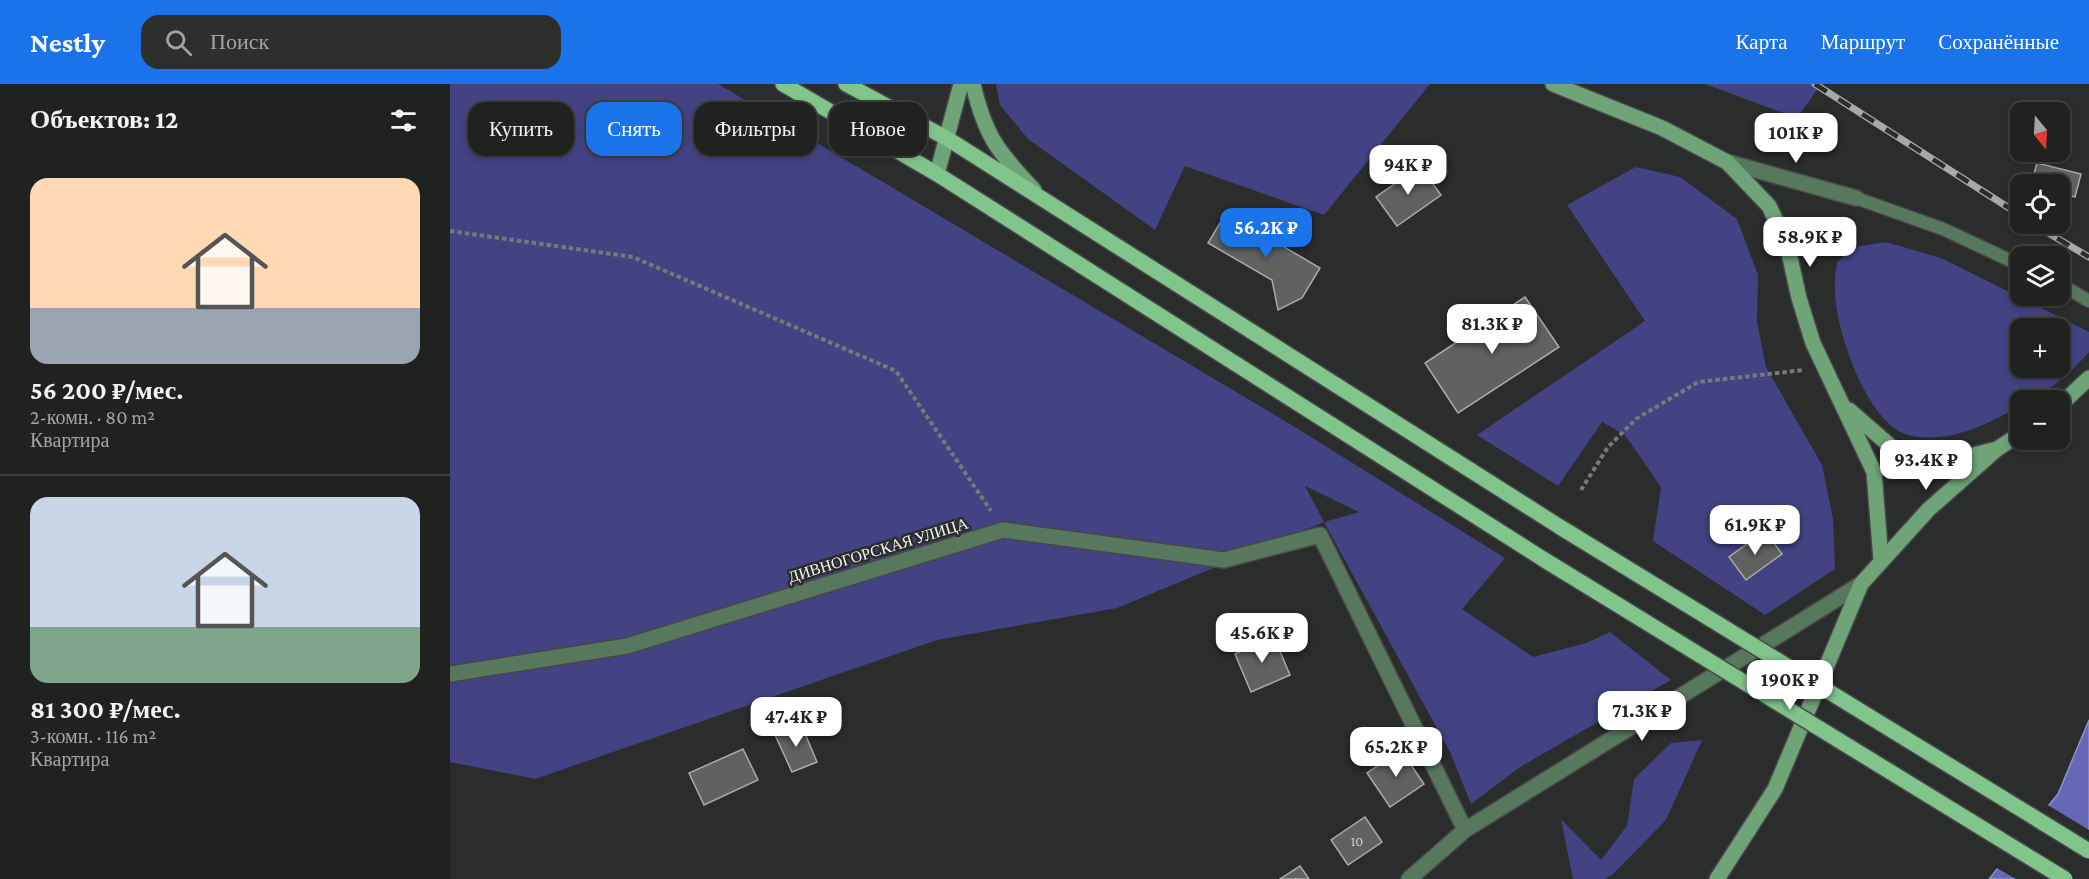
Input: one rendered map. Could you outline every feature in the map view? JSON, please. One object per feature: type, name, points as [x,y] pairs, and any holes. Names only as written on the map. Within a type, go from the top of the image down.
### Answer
[{"type":"main road","points":[[783,84],[937,174],[1543,559],[2065,879]]},
{"type":"main road","points":[[846,84],[948,138],[1046,203],[1118,245],[1560,527],[2089,851]]},
{"type":"street","points":[[937,174],[962,84]]},
{"type":"street","points":[[973,84],[978,108],[993,145],[1046,203]]},
{"type":"street","points":[[1553,84],[1662,128],[1727,162],[1856,198]]},
{"type":"street","points":[[1727,162],[1769,206],[1787,244],[1813,343],[1874,472],[1881,560]]},
{"type":"street","points":[[2070,396],[2089,378]]},
{"type":"street","points":[[1844,406],[1896,451],[1947,462],[1997,449]]},
{"type":"street","points":[[1717,879],[1775,789],[1861,584],[1929,509],[1997,449],[2010,441]]},
{"type":"street","name":"ДИВНОГОРСКАЯ УЛИЦА","points":[[450,674],[627,646],[1004,530],[1224,560],[1320,535],[1465,830]]},
{"type":"street","points":[[1409,879],[1465,830],[1861,584]]},
{"type":"lane","points":[[1856,198],[1943,229],[2010,260]]},
{"type":"lane","points":[[2070,290],[2089,301]]},
{"type":"path","points":[[450,231],[633,257],[896,371],[1004,530]]},
{"type":"path","points":[[1581,490],[1608,447],[1636,419],[1698,382],[1784,371],[1826,369]]},
{"type":"shaded area","points":[[450,84],[718,84],[748,102],[694,102],[694,156],[817,156],[817,143],[829,150],[829,156],[839,156],[1290,424],[1505,558],[1462,609],[1533,657],[1586,643],[1610,632],[1671,680],[1520,767],[1471,804],[1450,752],[1324,522],[1117,608],[937,640],[535,779],[450,762]],"holes":[[[1305,486],[1359,512],[1360,512],[1324,522]]]},
{"type":"shaded area","points":[[996,84],[1430,84],[1324,215],[1185,166],[1155,230],[1028,139],[1000,105]]},
{"type":"shaded area","points":[[1705,84],[1821,84],[1797,118]]},
{"type":"shaded area","points":[[1636,167],[1680,177],[1737,219],[1758,275],[1757,321],[1766,367],[1822,465],[1833,519],[1835,569],[1765,615],[1653,541],[1661,487],[1625,435],[1602,422],[1558,486],[1477,435],[1645,321],[1567,205]]},
{"type":"shaded area","points":[[1886,242],[1941,258],[2010,292],[2010,306],[2037,306],[2061,318],[2010,318],[2010,378],[2063,378],[2046,390],[2010,390],[2010,411],[1969,430],[1941,437],[1927,437],[1912,436],[1896,429],[1882,416],[1869,398],[1849,354],[1837,311],[1835,282],[1837,262],[1855,247]]},
{"type":"shaded area","points":[[2070,322],[2089,332],[2089,352],[2070,372]]},
{"type":"shaded area","points":[[2089,720],[2089,879],[1989,879],[2058,794]]},
{"type":"shaded area","points":[[1702,740],[1666,820],[1613,874],[1605,879],[1573,879],[1561,819],[1601,860],[1627,826],[1634,779],[1671,743]]},
{"type":"pier","points":[[2046,804],[2089,830],[2089,879],[2016,879],[1995,867]]},
{"type":"building","points":[[2037,163],[2081,174],[2075,197],[2070,196],[2070,174],[2034,174]]},
{"type":"building","points":[[1420,166],[1441,195],[1397,226],[1376,197]]},
{"type":"building","points":[[1226,213],[1320,268],[1302,298],[1278,310],[1272,280],[1208,243]]},
{"type":"building","points":[[1525,297],[1559,347],[1458,413],[1425,363]]},
{"type":"building","points":[[1765,531],[1782,554],[1746,580],[1729,557]]},
{"type":"building","points":[[1274,637],[1290,675],[1251,692],[1235,654]]},
{"type":"building","points":[[801,724],[817,762],[792,772],[775,735]]},
{"type":"building","points":[[743,749],[758,780],[704,805],[689,773]]},
{"type":"building","points":[[1401,750],[1424,784],[1390,807],[1367,773]]},
{"type":"building","points":[[1365,817],[1382,842],[1348,865],[1331,840]]},
{"type":"building","points":[[1300,866],[1309,879],[1280,879]]},
{"type":"railway","points":[[1815,84],[2010,209]]},
{"type":"railway","points":[[2050,234],[2089,257]]}]
